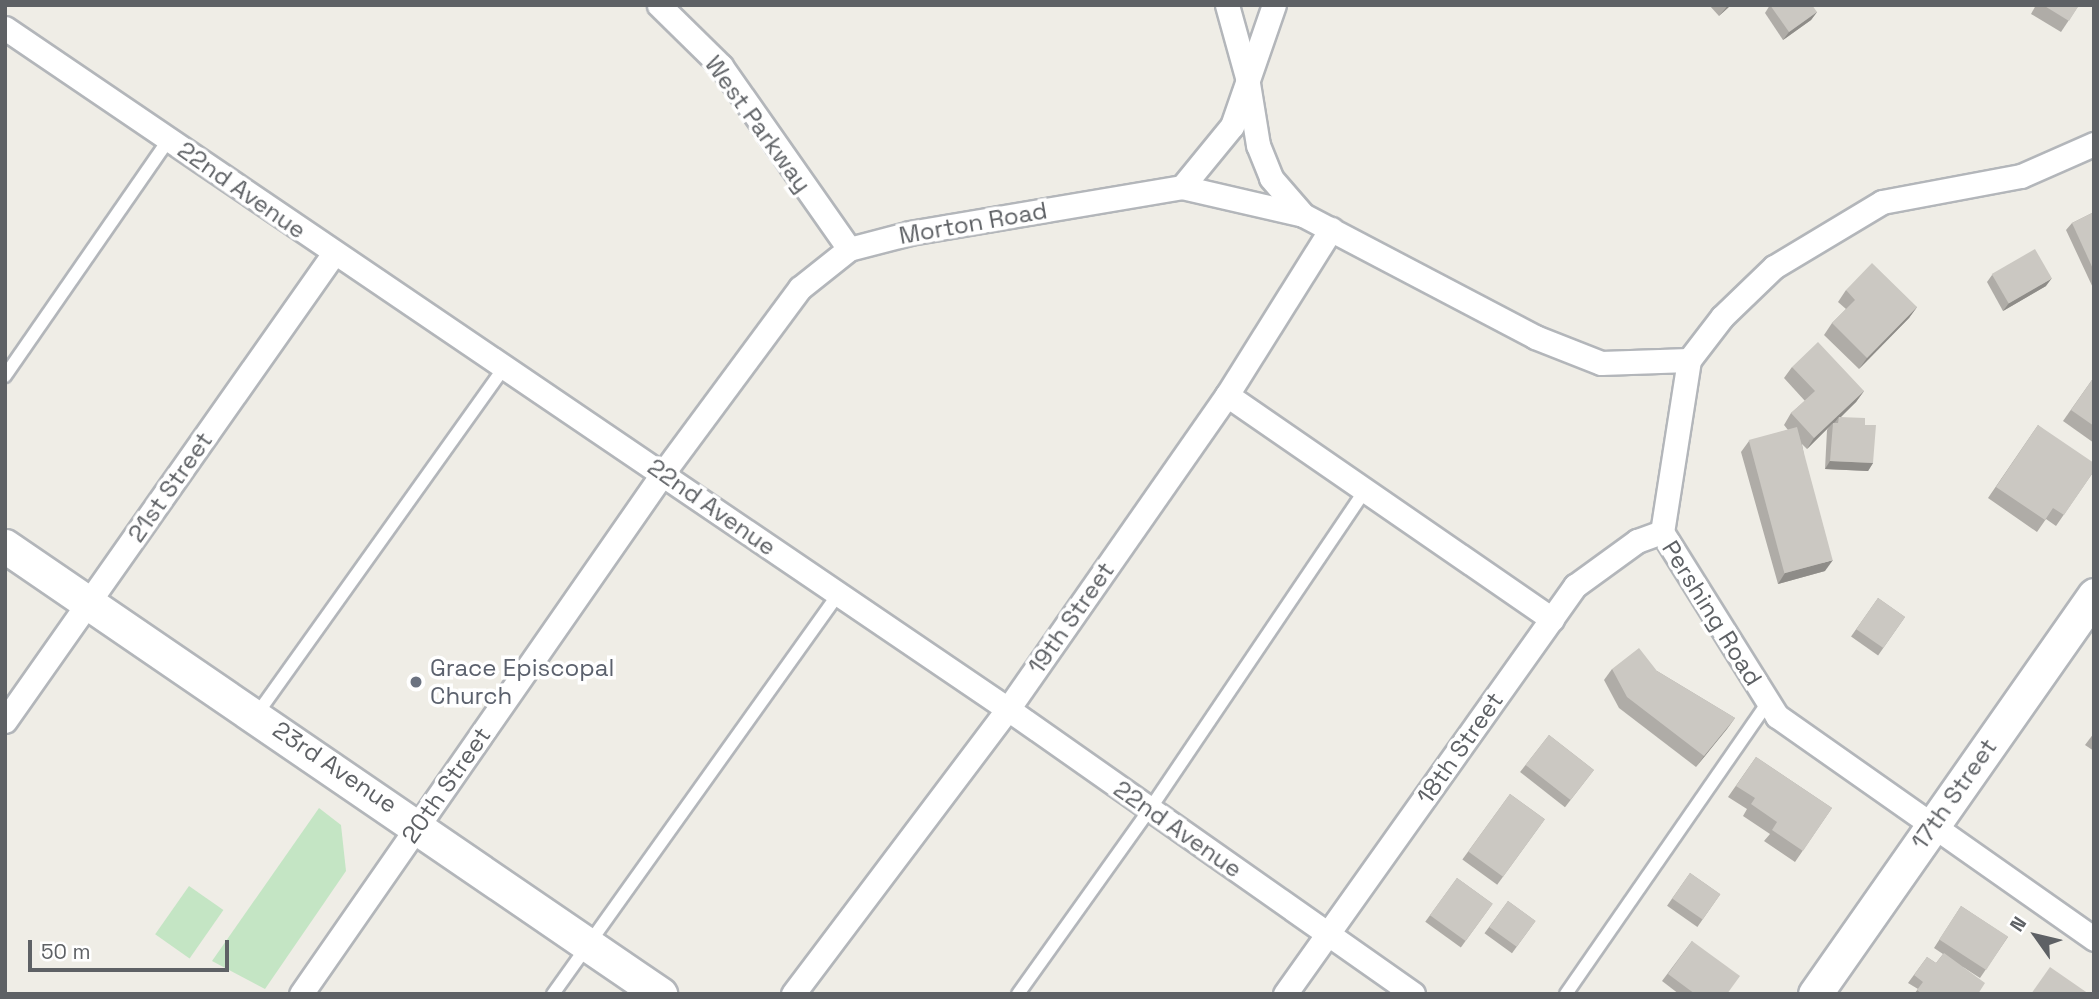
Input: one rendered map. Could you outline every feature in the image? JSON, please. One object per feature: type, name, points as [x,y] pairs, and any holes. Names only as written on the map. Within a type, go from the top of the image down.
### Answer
[{"type":"main road","name":"23rd Avenue","points":[[5,546],[418,824],[660,994]]},
{"type":"main road","name":"17th Street","points":[[1815,994],[2094,595]]},
{"type":"street","name":"West Parkway","points":[[659,5],[721,66],[849,250]]},
{"type":"street","points":[[1227,5],[1247,77],[1258,145],[1271,178],[1303,215]]},
{"type":"street","points":[[1274,5],[1232,126],[1182,187],[1303,215],[1535,337],[1601,363],[1689,360],[1722,317],[1774,267],[1882,202],[2021,176],[2094,144]]},
{"type":"street","name":"22nd Avenue","points":[[8,36],[169,139],[663,473],[1008,709],[1413,994]]},
{"type":"street","name":"Morton Road","points":[[663,473],[791,298],[849,250],[910,233],[1182,187]]},
{"type":"street","name":"19th Street","points":[[793,994],[1008,709],[1227,395],[1331,229]]},
{"type":"street","name":"21st Street","points":[[5,721],[334,253]]},
{"type":"street","name":"Pershing Road","points":[[1689,360],[1662,532],[1777,716],[2094,939]]},
{"type":"street","points":[[1227,395],[1364,492],[1552,619]]},
{"type":"street","name":"20th Street","points":[[301,994],[663,473]]},
{"type":"street","name":"18th Street","points":[[1285,994],[1575,586],[1637,541],[1662,532]]},
{"type":"lane","points":[[5,376],[169,139]]},
{"type":"lane","points":[[257,714],[504,368]]},
{"type":"lane","points":[[1018,994],[1150,809],[1364,492]]},
{"type":"lane","points":[[553,994],[838,594]]},
{"type":"lane","points":[[1566,994],[1768,702]]},
{"type":"green space","points":[[319,808],[341,825],[346,871],[265,989],[212,961]]},
{"type":"green space","points":[[189,886],[223,910],[190,958],[155,934]]},
{"type":"building","points":[[1770,5],[1812,5],[1817,12],[1789,32]]},
{"type":"building","points":[[2043,5],[2079,5],[2069,21]]},
{"type":"building","points":[[2094,212],[2094,271],[2072,223]]},
{"type":"building","points":[[2035,249],[2052,278],[2009,303],[1992,274]]},
{"type":"building","points":[[1872,263],[1917,307],[1867,358],[1832,323],[1855,300],[1846,290]]},
{"type":"building","points":[[1818,342],[1864,391],[1814,438],[1791,413],[1815,391],[1792,367]]},
{"type":"building","points":[[2094,377],[2094,426],[2071,410]]},
{"type":"building","points":[[1839,417],[1865,418],[1865,425],[1876,425],[1873,463],[1830,461],[1833,423],[1838,423]]},
{"type":"building","points":[[2038,425],[2094,463],[2094,471],[2064,515],[2053,508],[2045,520],[1996,487]]},
{"type":"building","points":[[1797,427],[1833,560],[1784,573],[1749,440]]},
{"type":"building","points":[[1878,598],[1905,617],[1883,648],[1856,629]]},
{"type":"building","points":[[1639,648],[1657,671],[1735,718],[1704,756],[1627,697],[1612,669]]},
{"type":"building","points":[[1549,735],[1594,770],[1571,800],[1526,765]]},
{"type":"building","points":[[1756,757],[1832,808],[1803,851],[1772,830],[1777,822],[1751,804],[1755,798],[1736,786]]},
{"type":"building","points":[[1510,794],[1545,819],[1503,877],[1468,851]]},
{"type":"building","points":[[1690,873],[1720,894],[1703,920],[1672,898]]},
{"type":"building","points":[[1457,878],[1493,904],[1466,941],[1430,915]]},
{"type":"building","points":[[1508,901],[1536,921],[1517,947],[1489,927]]},
{"type":"building","points":[[1961,906],[2008,936],[1986,970],[1939,940]]},
{"type":"building","points":[[1692,941],[1740,976],[1727,994],[1695,994],[1668,974]]},
{"type":"building","points":[[1944,953],[1985,983],[1978,994],[1922,994],[1917,990],[1923,982],[1914,975],[1927,957],[1936,963]]},
{"type":"building","points":[[2050,967],[2089,994],[2031,994]]},
{"type":"place","name":"Grace Episcopal Church","points":[[416,682]]}]
